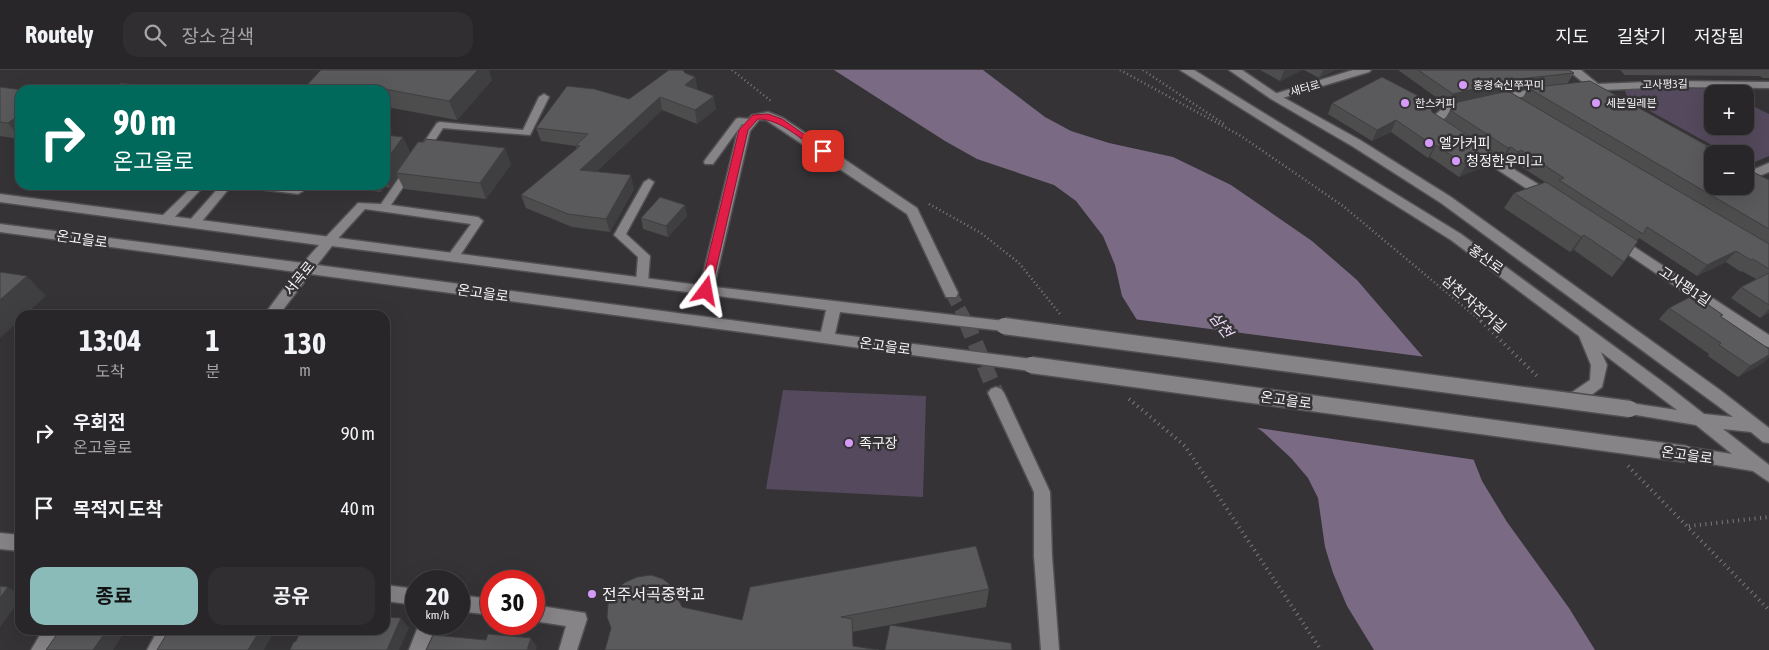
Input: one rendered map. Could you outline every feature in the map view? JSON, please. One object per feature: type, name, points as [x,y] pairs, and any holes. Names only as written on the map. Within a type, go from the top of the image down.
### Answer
[{"type":"street","name":"홍산로","points":[[1186,70],[1456,237],[1584,330],[1765,469]]},
{"type":"street","name":"홍산로","points":[[1235,70],[1446,200],[1762,428],[1769,437]]},
{"type":"street","name":"새터로","points":[[1275,96],[1364,70]]},
{"type":"street","points":[[1574,70],[1592,86],[1617,100]]},
{"type":"street","name":"고사평3길","points":[[1450,133],[1433,122],[1446,110],[1504,96],[1592,86],[1673,84],[1769,85]]},
{"type":"street","points":[[1504,96],[1521,106]]},
{"type":"street","points":[[706,291],[744,130],[756,117],[768,116],[779,120],[912,212],[951,293]]},
{"type":"street","points":[[1466,144],[1558,203]]},
{"type":"street","points":[[1754,170],[1769,166]]},
{"type":"street","points":[[1754,175],[1769,183]]},
{"type":"street","points":[[0,198],[706,291],[1004,326],[1762,428]]},
{"type":"street","name":"온고을로","points":[[0,228],[1686,454],[1765,469]]},
{"type":"street","name":"고사평1길","points":[[1608,235],[1769,342]]},
{"type":"street","name":"서곡로","points":[[275,310],[329,241]]},
{"type":"street","points":[[827,338],[834,306]]},
{"type":"street","points":[[1570,401],[1597,383],[1599,365],[1584,330]]},
{"type":"street","points":[[996,393],[1042,492],[1043,556],[1050,650]]},
{"type":"street","points":[[0,541],[15,542]]},
{"type":"street","points":[[390,594],[405,596]]},
{"type":"street","points":[[545,614],[578,619],[568,650]]},
{"type":"street","points":[[40,650],[50,635]]},
{"type":"street","points":[[156,650],[165,635]]},
{"type":"street","points":[[418,650],[424,635]]},
{"type":"lane","points":[[384,208],[440,125],[526,133],[544,97]]},
{"type":"lane","points":[[709,162],[739,120],[750,122]]},
{"type":"lane","points":[[642,282],[644,256],[620,235],[649,182]]},
{"type":"lane","points":[[165,220],[195,190]]},
{"type":"lane","points":[[194,223],[223,190]]},
{"type":"lane","points":[[290,190],[298,191]]},
{"type":"lane","points":[[329,241],[362,205],[478,221],[454,257]]},
{"type":"path","name":"삼천 자전거길","points":[[1120,70],[1241,136],[1343,206],[1481,322],[1544,384]]},
{"type":"path","points":[[1143,70],[1241,136]]},
{"type":"path","points":[[1621,459],[1769,610]]},
{"type":"path","points":[[1688,526],[1769,517]]},
{"type":"shaded area","points":[[1624,88],[1704,89],[1704,135],[1754,135],[1754,106],[1769,114],[1769,156],[1754,162],[1754,145],[1712,145],[1628,99]]},
{"type":"shaded area","name":"족구장","points":[[783,390],[926,396],[923,497],[766,489]]},
{"type":"water","name":"삼천","points":[[834,70],[983,70],[1045,117],[1071,131],[1109,143],[1173,157],[1231,185],[1312,241],[1357,280],[1424,358],[1449,397],[1482,481],[1507,522],[1569,608],[1595,650],[1374,650],[1347,606],[1333,573],[1325,547],[1318,498],[1308,478],[1291,458],[1263,432],[1221,401],[1137,320],[1122,296],[1115,265],[1103,236],[1076,201],[1054,185],[977,159],[945,141]]},
{"type":"pier","points":[[1133,319],[1426,357],[1451,396],[1476,460],[1252,427],[1219,403],[1171,360]]},
{"type":"building","points":[[321,70],[478,70],[449,101],[390,90],[390,85],[307,85]]},
{"type":"building","points":[[669,70],[683,70],[685,73],[695,77],[685,85],[714,96],[695,110],[660,97],[580,170],[631,175],[606,219],[568,214],[521,195],[580,146],[576,145],[588,134],[536,128],[567,86],[594,89],[629,99]]},
{"type":"building","points":[[1418,70],[1569,70],[1574,73],[1510,80],[1453,94]]},
{"type":"building","points":[[1382,77],[1436,105],[1431,109],[1432,112],[1495,153],[1466,165],[1396,120],[1377,130],[1332,103]]},
{"type":"building","points":[[1590,81],[1706,145],[1704,145],[1704,191],[1528,88]]},
{"type":"building","points":[[121,83],[136,85],[118,85]]},
{"type":"building","points":[[0,87],[15,89],[15,118],[8,123],[0,122]]},
{"type":"building","points":[[1508,91],[1769,244],[1769,269],[1736,251],[1707,265],[1647,227],[1643,234],[1559,180],[1564,178],[1521,150],[1518,152],[1511,147],[1508,148],[1450,110],[1458,102]]},
{"type":"building","points":[[390,136],[403,137],[390,155]]},
{"type":"building","points":[[426,139],[505,148],[480,183],[396,173],[418,142],[424,142]]},
{"type":"building","points":[[1754,172],[1769,180],[1769,229],[1711,195],[1754,195]]},
{"type":"building","points":[[1546,182],[1638,241],[1624,262],[1584,235],[1581,237],[1514,193]]},
{"type":"building","points":[[660,197],[685,205],[666,226],[641,218]]},
{"type":"building","points":[[0,272],[27,276],[0,300]]},
{"type":"building","points":[[1769,273],[1769,305],[1741,287]]},
{"type":"building","points":[[1694,295],[1723,315],[1720,316],[1769,349],[1769,355],[1750,366],[1719,345],[1721,343],[1669,308]]},
{"type":"building","points":[[976,546],[989,589],[841,617],[852,619],[853,646],[879,650],[605,650],[611,628],[607,617],[608,604],[614,592],[624,583],[637,577],[651,575],[663,579],[672,586],[682,607],[742,620],[750,587]]},
{"type":"building","points":[[0,586],[8,587],[0,598]]},
{"type":"building","points":[[390,617],[401,618],[387,650],[290,650],[299,635],[390,635]]},
{"type":"building","points":[[890,625],[1011,643],[1012,650],[885,650]]},
{"type":"building","points":[[56,635],[104,635],[93,650],[46,650]]},
{"type":"building","points":[[166,635],[257,635],[248,650],[157,650]]},
{"type":"building","points":[[433,635],[486,640],[488,635],[531,638],[527,650],[426,650]]},
{"type":"tunnel","points":[[951,293],[967,322]]},
{"type":"tunnel","points":[[966,321],[996,393]]},
{"type":"place","name":"홍경숙신쭈꾸미","points":[[1463,85]]},
{"type":"place","name":"한스커피","points":[[1405,103]]},
{"type":"place","name":"세븐일레븐","points":[[1596,103]]},
{"type":"place","name":"엘가커피","points":[[1429,143]]},
{"type":"place","name":"청정한우미고","points":[[1456,161]]},
{"type":"place","name":"족구장","points":[[849,443]]},
{"type":"place","name":"전주서곡중학교","points":[[592,594]]},
{"type":"route","points":[[706,291],[744,130],[750,122],[756,117],[768,116],[779,120],[823,151]]}]
